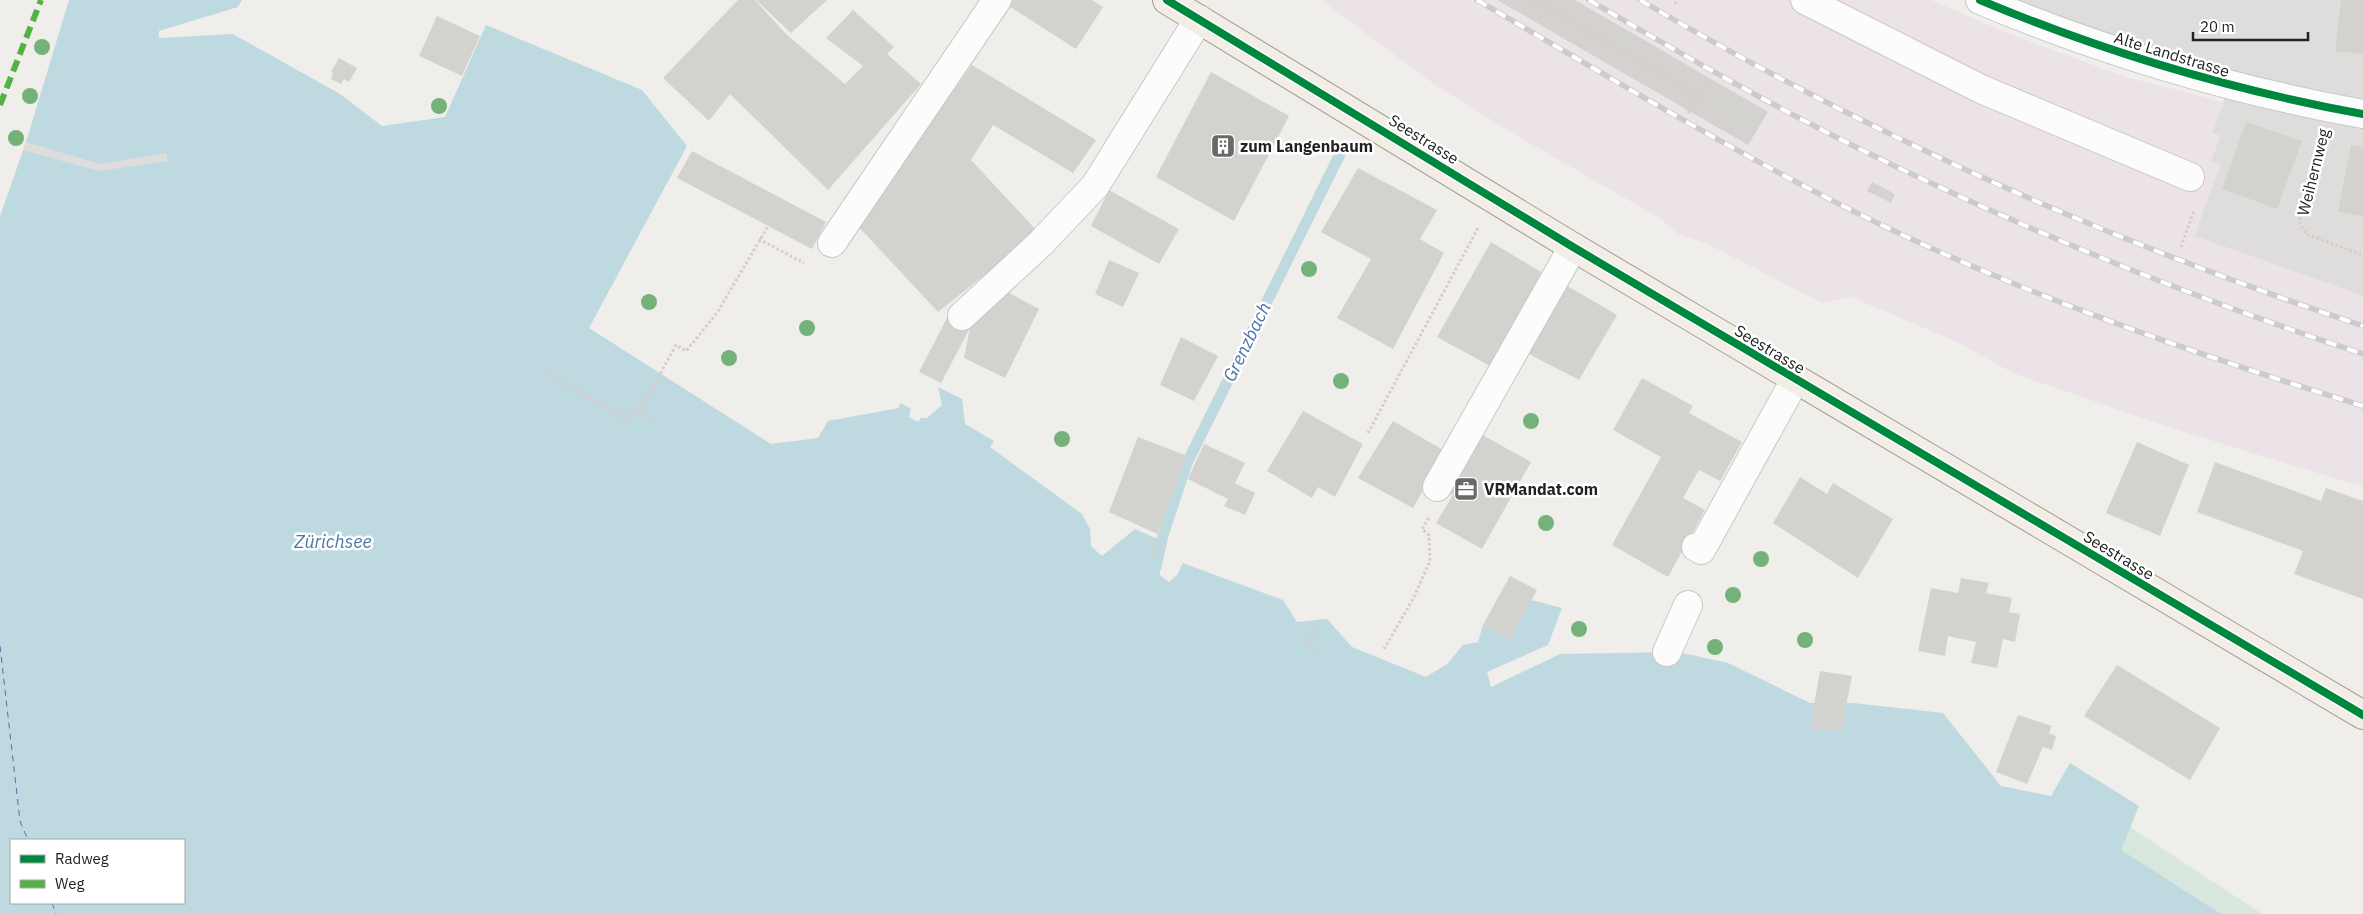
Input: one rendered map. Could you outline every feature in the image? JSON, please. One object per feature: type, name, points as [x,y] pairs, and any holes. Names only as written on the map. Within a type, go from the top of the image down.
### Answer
[{"type":"main road","name":"Seestrasse","points":[[1167,0],[1795,380],[2363,715]]},
{"type":"street","points":[[832,243],[904,141],[997,0]]},
{"type":"street","points":[[1805,0],[1981,90],[2190,177]]},
{"type":"street","name":"Alte Landstrasse","points":[[1980,0],[2076,39],[2150,64],[2238,88],[2363,114]]},
{"type":"street","points":[[962,316],[1040,244],[1095,186],[1199,19]]},
{"type":"street","points":[[1437,487],[1573,247]]},
{"type":"street","points":[[1696,547],[1702,550],[1795,380]]},
{"type":"street","points":[[1667,652],[1688,605]]},
{"type":"path","points":[[1534,0],[1698,95]]},
{"type":"path","points":[[1688,112],[1708,79]]},
{"type":"path","points":[[639,412],[676,345],[686,351],[717,313],[768,226]]},
{"type":"path","points":[[1368,433],[1479,228]]},
{"type":"path","points":[[549,374],[627,420],[634,408],[656,422]]},
{"type":"path","points":[[1384,649],[1413,599],[1430,562],[1428,534],[1422,530],[1443,491],[1437,487]]},
{"type":"path","points":[[1154,558],[1156,538]]},
{"type":"path","points":[[1315,649],[1307,643],[1319,620]]},
{"type":"shaded area","points":[[1321,0],[1931,0],[2015,36],[2126,77],[2224,102],[2212,133],[2220,136],[2211,161],[2220,165],[2194,236],[2363,296],[2363,487],[2168,427],[2013,373],[1957,342],[1851,297],[1822,303],[1708,244],[1678,234],[1661,219],[1514,134],[1434,84]]},
{"type":"shaded area","points":[[1980,0],[2363,0],[2363,296],[2194,236],[2220,165],[2211,161],[2220,136],[2212,133],[2229,86]]},
{"type":"shaded area","points":[[2130,827],[2262,914],[2123,914],[2120,850]]},
{"type":"water","name":"Zürichsee","points":[[69,0],[242,0],[238,7],[159,31],[159,38],[233,34],[340,94],[382,126],[445,117],[486,25],[642,90],[687,146],[589,328],[771,444],[818,438],[828,421],[899,408],[900,403],[911,409],[909,417],[918,422],[921,418],[927,418],[942,405],[938,387],[962,399],[965,424],[994,441],[990,447],[1082,514],[1090,529],[1091,546],[1102,556],[1135,529],[1160,540],[1160,575],[1169,582],[1177,575],[1183,563],[1283,600],[1297,622],[1327,619],[1352,647],[1426,677],[1447,664],[1463,645],[1478,642],[1483,625],[1510,639],[1531,600],[1562,608],[1548,645],[1487,672],[1491,687],[1560,654],[1678,652],[1728,663],[1810,703],[1853,703],[1943,713],[2001,786],[2051,796],[2070,763],[2139,806],[2121,850],[2221,914],[0,914],[0,216],[26,142]]},
{"type":"pier","points":[[26,142],[100,164],[166,153],[168,161],[99,171],[23,150]]},
{"type":"building","points":[[738,0],[755,0],[787,35],[845,84],[863,66],[826,38],[853,10],[894,47],[887,54],[921,84],[828,190],[730,94],[709,121],[663,78]]},
{"type":"building","points":[[756,0],[827,0],[791,33]]},
{"type":"building","points":[[1013,0],[1092,0],[1103,7],[1076,49],[1009,6]]},
{"type":"building","points":[[1497,0],[1575,0],[1768,112],[1748,145]]},
{"type":"building","points":[[2341,0],[2363,0],[2363,54],[2335,51]]},
{"type":"building","points":[[437,16],[480,36],[462,76],[419,56]]},
{"type":"building","points":[[339,58],[357,68],[349,82],[344,79],[341,84],[331,79],[333,73],[331,72]]},
{"type":"building","points":[[972,65],[1096,140],[1073,173],[993,125],[971,160],[1038,232],[938,312],[857,225]]},
{"type":"building","name":"zum Langenbaum","points":[[1211,72],[1289,116],[1234,221],[1156,177]]},
{"type":"building","points":[[2246,122],[2302,141],[2277,209],[2222,189]]},
{"type":"building","points":[[2351,145],[2363,147],[2363,216],[2338,212]]},
{"type":"building","points":[[692,151],[826,222],[812,249],[677,178]]},
{"type":"building","points":[[1358,168],[1437,210],[1420,239],[1444,253],[1393,349],[1337,318],[1371,259],[1321,232]]},
{"type":"building","points":[[1872,182],[1895,194],[1891,203],[1867,191]]},
{"type":"building","points":[[1109,190],[1179,229],[1159,264],[1091,226]]},
{"type":"building","points":[[1491,242],[1546,275],[1492,367],[1437,337]]},
{"type":"building","points":[[1109,260],[1139,273],[1123,307],[1095,294]]},
{"type":"building","points":[[1564,284],[1617,315],[1579,380],[1527,353]]},
{"type":"building","points":[[1007,292],[1039,309],[1005,378],[964,358],[970,328]]},
{"type":"building","points":[[948,316],[970,328],[941,383],[919,372]]},
{"type":"building","points":[[1181,337],[1218,356],[1194,401],[1160,385]]},
{"type":"building","points":[[1642,378],[1693,406],[1689,413],[1742,442],[1720,481],[1699,470],[1683,498],[1705,510],[1668,577],[1612,545],[1661,457],[1613,430]]},
{"type":"building","points":[[1303,411],[1363,444],[1335,497],[1318,487],[1312,498],[1267,471]]},
{"type":"building","points":[[1393,421],[1445,451],[1413,508],[1358,478]]},
{"type":"building","points":[[1479,433],[1531,462],[1482,549],[1436,523],[1453,495],[1446,492]]},
{"type":"building","points":[[1138,437],[1187,456],[1157,534],[1109,512]]},
{"type":"building","points":[[2137,442],[2189,465],[2160,536],[2106,513]]},
{"type":"building","points":[[1204,444],[1245,463],[1235,483],[1255,493],[1245,515],[1224,506],[1228,499],[1188,479]]},
{"type":"building","points":[[2215,462],[2321,501],[2326,488],[2363,501],[2363,599],[2294,574],[2303,551],[2197,512]]},
{"type":"building","points":[[1800,477],[1827,494],[1833,483],[1893,519],[1858,578],[1773,523]]},
{"type":"building","points":[[1510,576],[1537,590],[1510,640],[1483,625]]},
{"type":"building","points":[[1961,578],[1989,583],[1986,593],[2012,598],[2009,612],[2020,614],[2015,642],[2003,639],[1997,668],[1971,663],[1976,642],[1948,636],[1945,656],[1918,651],[1931,588],[1958,593]]},
{"type":"building","points":[[2117,665],[2220,728],[2190,780],[2084,716]]},
{"type":"building","points":[[1820,671],[1852,676],[1841,731],[1810,728]]},
{"type":"building","points":[[2018,715],[2052,726],[2049,733],[2056,736],[2052,750],[2043,747],[2027,784],[1996,772]]},
{"type":"waterway","name":"Grenzbach","points":[[1156,567],[1163,535],[1187,463],[1340,154]]},
{"type":"ferry route","points":[[0,646],[20,821],[28,839]]},
{"type":"ferry route","points":[[52,904],[56,914]]},
{"type":"railway","points":[[1477,0],[1743,154],[1907,237],[2019,286],[2075,308],[2190,350],[2363,406]]},
{"type":"railway","points":[[1589,0],[1716,73],[1845,142],[1985,208],[2092,254],[2199,296],[2363,354]]},
{"type":"railway","points":[[1640,0],[1814,96],[1993,182],[2084,222],[2176,259],[2363,326]]},
{"type":"marked path","points":[[0,105],[41,0]]},
{"type":"cycle path","points":[[1167,0],[1573,247],[2363,715]]},
{"type":"cycle path","points":[[1980,0],[2027,19],[2168,68],[2265,93],[2363,114]]},
{"type":"place","name":"zum Langenbaum","points":[[1223,146]]},
{"type":"place","name":"VRMandat.com","points":[[1466,489]]}]
